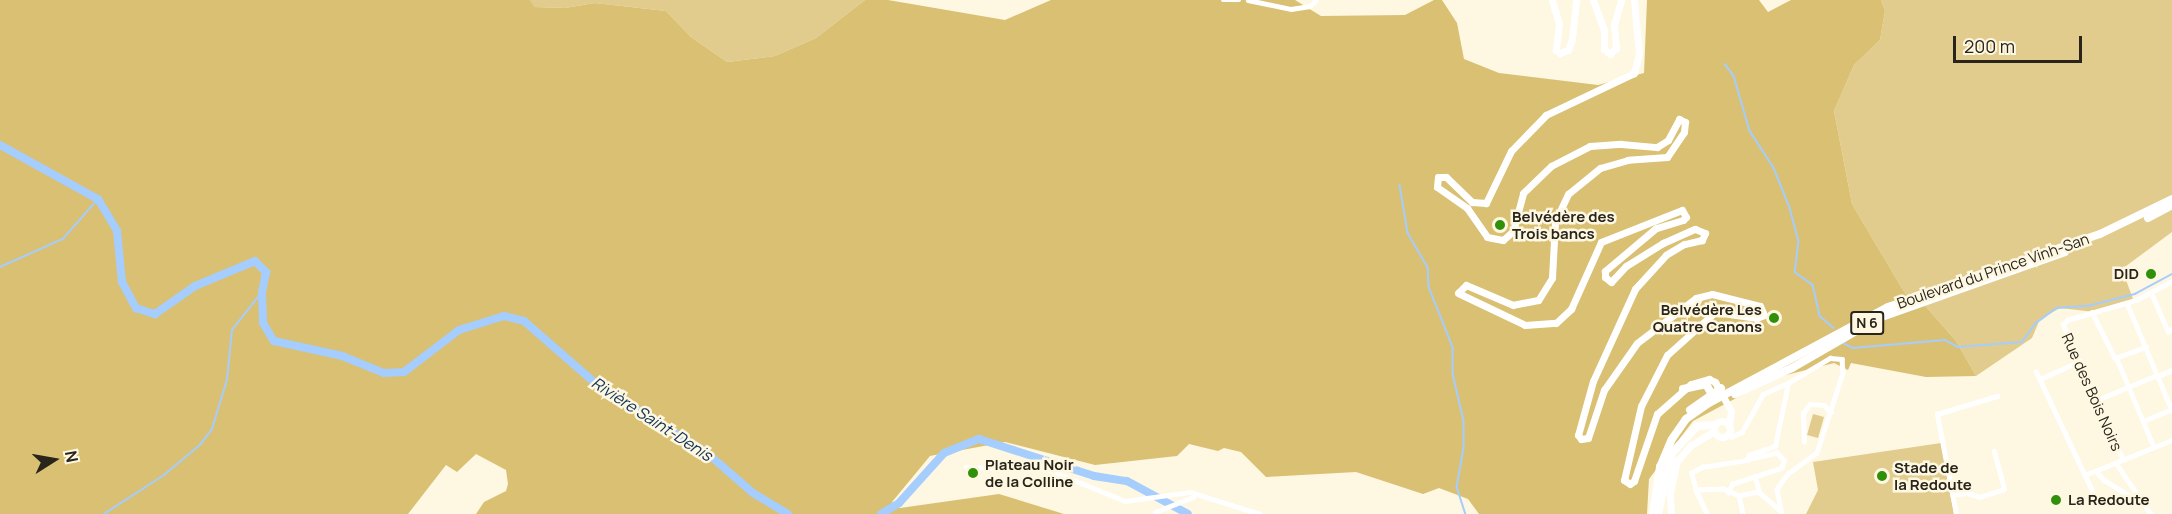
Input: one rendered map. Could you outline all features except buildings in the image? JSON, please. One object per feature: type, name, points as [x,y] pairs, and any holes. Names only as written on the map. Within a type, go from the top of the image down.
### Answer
[{"type":"main road","points":[[1552,0],[1559,24],[1555,46],[1560,53],[1568,50],[1572,39],[1576,0]]},
{"type":"main road","points":[[1593,0],[1604,31],[1604,49],[1610,54],[1616,48],[1614,25],[1621,0]]},
{"type":"main road","points":[[1634,0],[1639,54],[1634,73],[1546,115],[1511,151],[1486,202],[1472,202],[1446,177],[1438,177],[1436,183],[1467,208],[1487,237],[1503,240],[1513,231],[1523,193],[1551,166],[1590,146],[1621,144],[1657,147],[1668,141],[1676,121],[1684,120],[1686,129],[1666,157],[1628,160],[1600,168],[1568,194],[1555,222],[1552,278],[1538,300],[1518,306],[1466,285],[1458,290],[1461,297],[1525,325],[1556,323],[1571,309],[1601,242],[1682,210],[1686,216],[1683,220],[1656,228],[1605,271],[1607,280],[1615,280],[1626,266],[1663,243],[1695,229],[1705,233],[1702,240],[1684,244],[1666,255],[1635,289],[1593,381],[1578,435],[1581,439],[1588,438],[1604,390],[1637,343],[1696,298],[1718,294],[1763,307],[1764,313],[1760,318],[1725,310],[1710,314],[1664,359],[1641,405],[1633,452],[1623,475],[1627,483],[1635,481],[1657,414],[1683,389],[1709,379],[1721,390],[1728,406],[1728,434],[1717,428]]},
{"type":"main road","name":"Boulevard du Prince Vinh-San","points":[[1653,514],[1660,467],[1672,439],[1686,419],[1709,402],[1888,307],[2100,234],[2172,199]]},
{"type":"main road","name":"Boulevard du Prince Vinh-San","points":[[1658,514],[1668,451],[1690,422],[1710,407],[1792,368],[1879,318],[2099,240],[2172,205]]},
{"type":"main road","points":[[1683,389],[1706,384],[1711,393]]},
{"type":"main road","points":[[1653,514],[1656,473],[1664,444],[1679,420],[1711,393],[1721,390]]},
{"type":"main road","points":[[1671,514],[1670,493],[1677,461],[1690,446],[1704,440],[1717,428],[1728,406]]},
{"type":"main road","points":[[1658,514],[1672,453],[1697,426],[1717,428],[1729,425]]},
{"type":"street","points":[[1223,0],[1239,0]]},
{"type":"street","points":[[1248,0],[1292,9],[1310,6],[1316,0]]},
{"type":"street","points":[[2154,447],[2117,359],[2092,312],[2127,303],[2172,281]]},
{"type":"street","points":[[2151,291],[2170,330],[2160,334]]},
{"type":"street","points":[[2127,303],[2172,409],[2143,421]]},
{"type":"street","name":"Rue des Bois Noirs","points":[[2092,312],[2063,324],[2123,460]]},
{"type":"street","points":[[2117,359],[2146,347]]},
{"type":"street","points":[[1731,437],[1742,432],[1763,394],[1788,383],[1830,358],[1842,359],[1843,373],[1816,453],[1780,483],[1781,512]]},
{"type":"street","points":[[2040,379],[2080,361]]},
{"type":"street","points":[[2097,400],[2172,370]]},
{"type":"street","points":[[2036,371],[2095,496]]},
{"type":"street","points":[[1747,460],[1749,455],[1777,443],[1788,383]]},
{"type":"street","points":[[1956,514],[1937,414],[1997,396]]},
{"type":"street","points":[[1824,405],[1834,400]]},
{"type":"street","points":[[1804,442],[1805,410],[1812,402],[1824,405],[1831,412]]},
{"type":"street","points":[[2085,475],[2172,440]]},
{"type":"street","points":[[1952,495],[1967,493],[1980,497],[2004,489],[1994,451]]},
{"type":"street","points":[[1707,514],[1690,478],[1692,470],[1777,453],[1783,458],[1781,468],[1732,484],[1728,493]]},
{"type":"street","points":[[2116,463],[2151,514]]},
{"type":"street","points":[[966,467],[1047,469],[1125,501],[1176,492],[1209,496],[1232,508],[1260,514]]},
{"type":"street","points":[[2097,472],[2100,478],[2145,506]]},
{"type":"street","points":[[1755,476],[1760,493],[1781,512]]},
{"type":"street","points":[[1696,490],[1723,489],[1739,496],[1760,493]]},
{"type":"street","points":[[2129,496],[2134,489]]},
{"type":"street","points":[[1739,496],[1743,514]]},
{"type":"street","points":[[1155,512],[1193,497]]},
{"type":"shaded area","points":[[0,0],[530,0],[534,7],[565,8],[595,3],[666,11],[691,37],[727,62],[775,56],[816,38],[865,0],[888,0],[1005,20],[1051,0],[1295,0],[1321,16],[1405,15],[1434,0],[1442,0],[1457,23],[1464,59],[1499,73],[1598,85],[1644,73],[1647,0],[1759,0],[1768,12],[1791,0],[1881,0],[1885,11],[1880,40],[1854,65],[1834,111],[1852,204],[1906,295],[1922,302],[1956,341],[1976,376],[1926,377],[1851,363],[1848,370],[1834,363],[1774,378],[1693,421],[1649,479],[1647,514],[1479,514],[1468,499],[1439,488],[1423,494],[1356,472],[1266,477],[1241,452],[1224,448],[1218,451],[1189,444],[1177,456],[1095,465],[1005,442],[930,456],[892,502],[900,508],[999,494],[1064,514],[476,514],[484,502],[506,491],[508,484],[506,470],[476,454],[457,472],[446,465],[408,514],[0,514]]},
{"type":"shaded area","points":[[530,0],[865,0],[816,38],[775,56],[727,62],[691,37],[666,11],[595,3],[565,8],[533,7]]},
{"type":"shaded area","points":[[1881,0],[2172,0],[2172,232],[2122,269],[2133,299],[2103,313],[2060,308],[2040,319],[2032,338],[1976,376],[1956,341],[1922,302],[1906,295],[1852,204],[1834,111],[1854,65],[1880,40],[1885,11]]},
{"type":"shaded area","points":[[1813,414],[1824,417],[1818,438],[1807,435]]},
{"type":"shaded area","name":"Stade de la Redoute","points":[[1941,443],[1954,514],[1806,514],[1818,490],[1813,462]]},
{"type":"waterway","points":[[1725,64],[1734,76],[1750,131],[1774,168],[1790,208],[1799,241],[1795,272],[1813,285],[1820,316],[1834,328]]},
{"type":"waterway","name":"Rivière Saint-Denis","points":[[0,145],[98,199],[117,231],[122,282],[136,308],[155,314],[195,286],[255,261],[266,272],[262,292],[263,323],[274,341],[342,356],[384,373],[404,372],[459,330],[504,316],[524,321],[595,383],[707,453],[753,493],[788,514]]},
{"type":"waterway","points":[[1400,185],[1408,233],[1428,267],[1429,287],[1453,347],[1453,374],[1464,421],[1464,448],[1457,487],[1466,514]]},
{"type":"waterway","points":[[0,267],[63,239],[98,199]]},
{"type":"waterway","points":[[1843,343],[1853,348],[1945,340],[1958,347],[2022,342],[2036,323],[2057,308],[2088,306],[2135,294],[2172,274]]},
{"type":"waterway","points":[[104,514],[164,475],[200,445],[212,429],[227,380],[232,330],[262,292]]},
{"type":"waterway","name":"Rivière Saint-Denis","points":[[881,514],[899,503],[944,453],[979,439],[1094,476],[1127,481],[1188,514]]},
{"type":"place","name":"Belvédère des Trois bancs","points":[[1500,225]]},
{"type":"place","name":"DID","points":[[2151,274]]},
{"type":"place","name":"Belvédère Les Quatre Canons","points":[[1774,318]]},
{"type":"place","name":"Plateau Noir de la Colline","points":[[973,473]]},
{"type":"place","name":"Stade de la Redoute","points":[[1882,476]]},
{"type":"place","name":"La Redoute","points":[[2056,500]]}]
